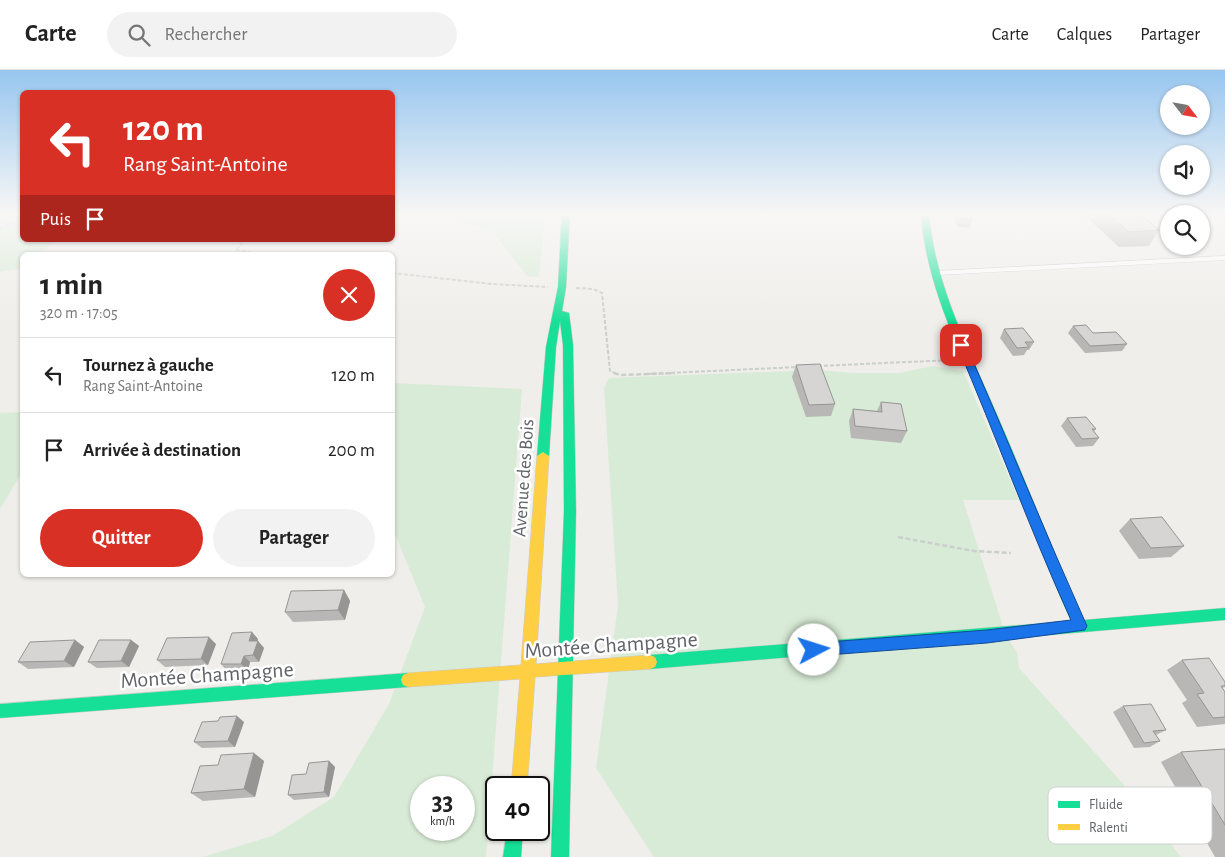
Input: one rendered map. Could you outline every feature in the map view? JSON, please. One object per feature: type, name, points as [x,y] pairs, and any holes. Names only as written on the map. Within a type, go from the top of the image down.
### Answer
[{"type":"main road","name":"Avenue des Bois","points":[[520,776],[551,347],[562,287],[564,250]]},
{"type":"main road","points":[[930,250],[949,317],[1047,553],[1080,626]]},
{"type":"main road","name":"Avenue des Bois","points":[[560,857],[570,493],[568,345],[562,287]]},
{"type":"main road","name":"Montée Champagne","points":[[0,711],[987,636],[1225,614]]},
{"type":"main road","points":[[512,857],[514,841]]},
{"type":"lane","points":[[937,273],[1225,258]]},
{"type":"path","points":[[236,250],[249,252]]},
{"type":"path","points":[[395,273],[492,284],[593,289],[602,293],[610,372],[614,374],[804,367]]},
{"type":"path","points":[[813,366],[968,359]]},
{"type":"path","points":[[898,537],[974,552],[1011,553]]},
{"type":"green space","points":[[0,250],[44,250],[42,252],[20,252],[20,268],[0,272]]},
{"type":"green space","points":[[507,250],[542,250],[539,277],[527,276]]},
{"type":"green space","points":[[932,366],[963,371],[1019,500],[963,500],[1006,636],[1017,652],[1019,668],[1126,787],[1048,787],[1048,844],[1171,844],[1181,857],[654,857],[596,768],[618,605],[604,388],[609,378],[818,370],[852,373],[900,373]]},
{"type":"green space","points":[[395,383],[522,389],[492,776],[485,776],[486,857],[203,857],[272,836],[334,797],[389,704],[425,607],[395,534]]},
{"type":"green space","points":[[20,412],[20,475],[0,509],[0,413]]},
{"type":"building","points":[[1086,325],[1093,333],[1116,332],[1127,344],[1090,346],[1073,326]]},
{"type":"building","points":[[1023,328],[1034,342],[1025,342],[1029,347],[1017,348],[1004,329]]},
{"type":"building","points":[[820,364],[835,404],[809,405],[796,365]]},
{"type":"building","points":[[881,402],[901,404],[907,431],[855,426],[853,409],[882,412]]},
{"type":"building","points":[[1086,417],[1096,429],[1092,429],[1099,438],[1082,439],[1067,418]]},
{"type":"building","points":[[1162,517],[1184,546],[1151,548],[1130,519]]},
{"type":"building","points":[[344,590],[338,610],[285,612],[291,591]]},
{"type":"building","points":[[252,632],[249,641],[258,641],[253,655],[244,656],[241,664],[221,664],[232,633]]},
{"type":"building","points":[[209,637],[201,659],[157,660],[167,638]]},
{"type":"building","points":[[75,640],[64,661],[18,662],[30,642]]},
{"type":"building","points":[[99,640],[131,640],[121,661],[88,662]]},
{"type":"building","points":[[1209,658],[1225,682],[1225,686],[1221,686],[1225,692],[1225,717],[1213,718],[1197,694],[1204,693],[1182,660]]},
{"type":"building","points":[[1151,704],[1166,730],[1153,731],[1160,741],[1144,743],[1123,706]]},
{"type":"building","points":[[237,716],[228,741],[194,742],[202,722],[218,721],[220,717]]},
{"type":"building","points":[[1225,749],[1225,825],[1212,803],[1212,787],[1202,787],[1181,752]]},
{"type":"building","points":[[254,753],[244,789],[191,793],[200,766],[218,765],[221,755]]},
{"type":"building","points":[[329,761],[324,792],[288,795],[292,775],[306,774],[309,763]]},
{"type":"traffic: fast","points":[[543,456],[551,347],[562,287],[564,250]]},
{"type":"traffic: fast","points":[[930,250],[949,317],[996,424],[1047,553],[1080,626]]},
{"type":"traffic: fast","points":[[564,313],[568,345],[570,511],[565,669]]},
{"type":"traffic: fast","points":[[650,662],[1225,614]]},
{"type":"traffic: fast","points":[[560,857],[565,669]]},
{"type":"traffic: fast","points":[[0,711],[408,680]]},
{"type":"traffic: fast","points":[[512,857],[514,841]]},
{"type":"traffic: slow","points":[[528,671],[543,456]]},
{"type":"traffic: slow","points":[[408,680],[650,662]]},
{"type":"traffic: slow","points":[[520,776],[528,671]]},
{"type":"route","points":[[814,650],[987,636],[1080,626],[1047,553],[996,424],[961,345]]}]
